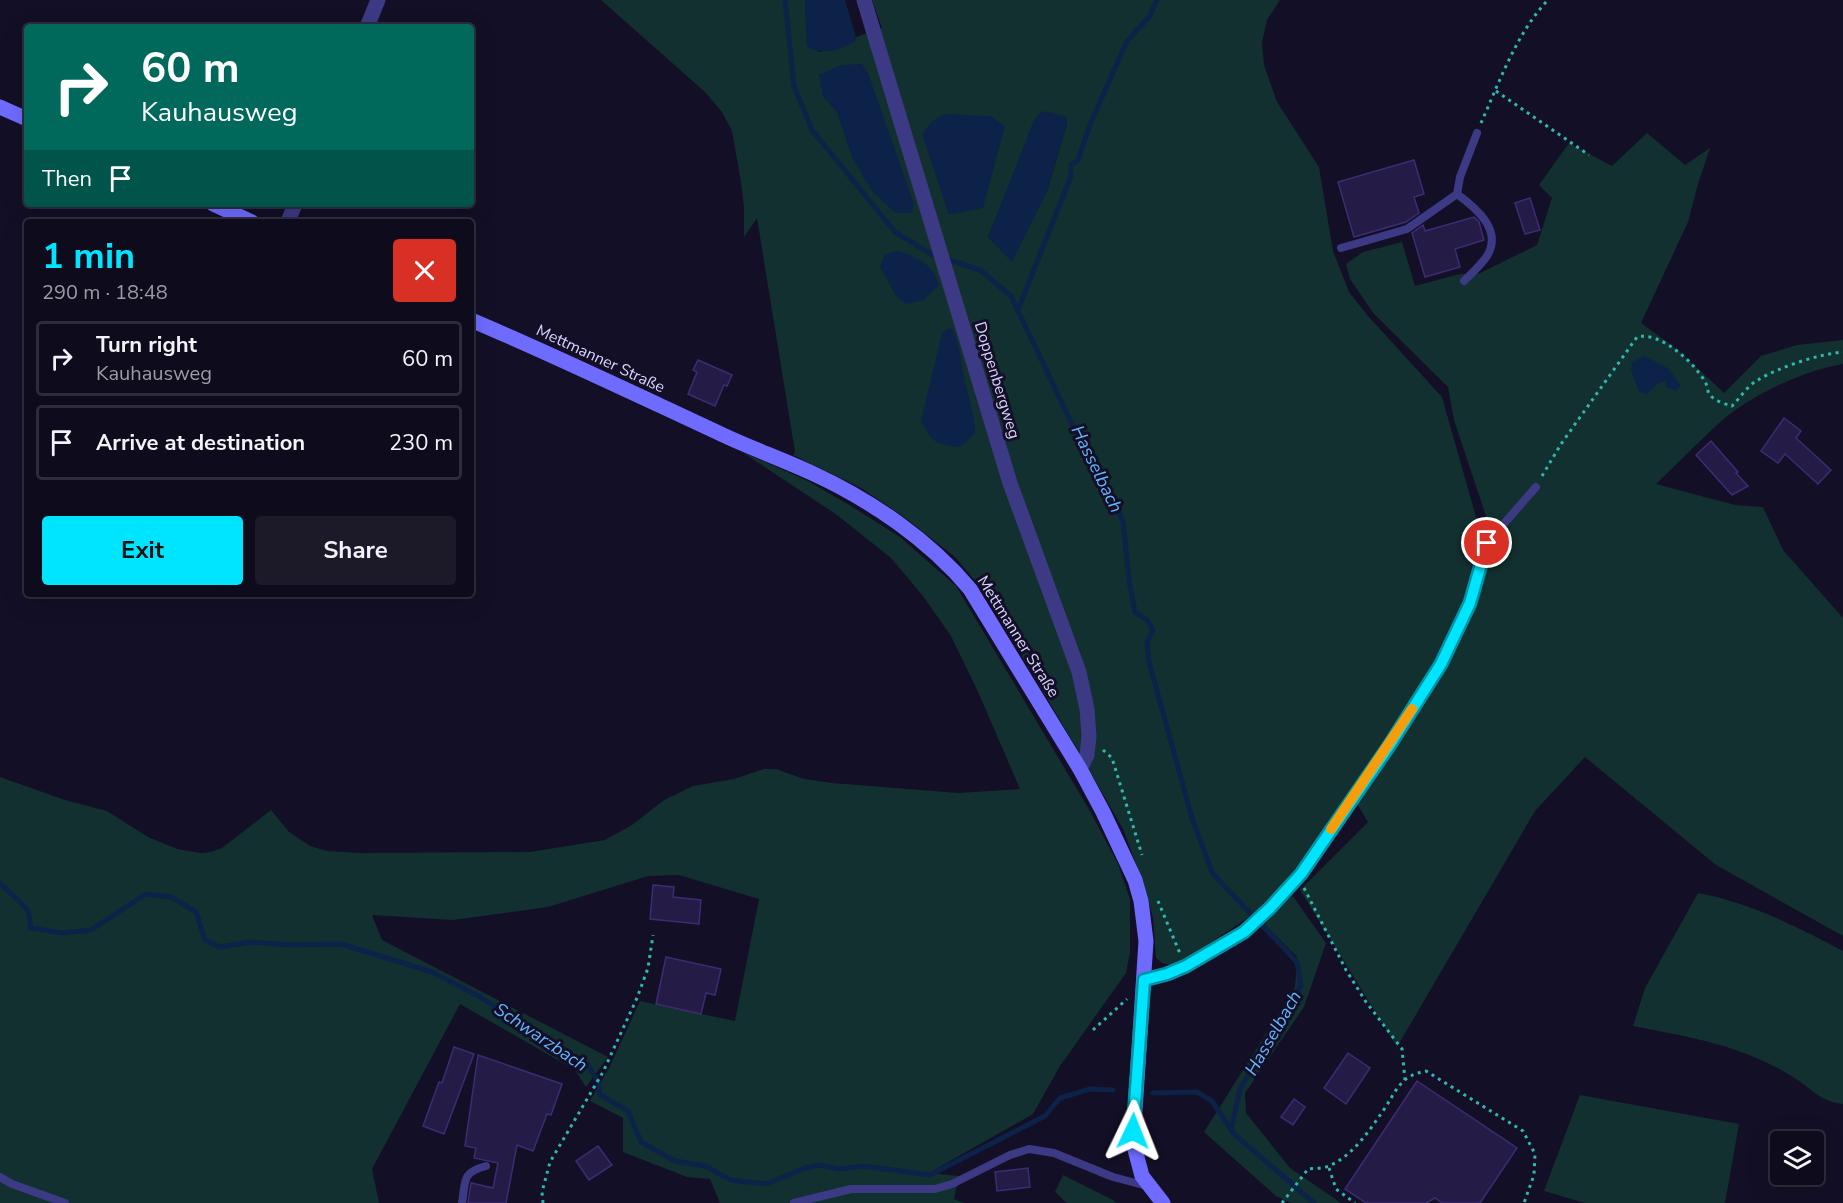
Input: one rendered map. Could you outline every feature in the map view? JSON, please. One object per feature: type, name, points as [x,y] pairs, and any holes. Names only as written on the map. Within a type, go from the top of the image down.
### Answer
[{"type":"main road","points":[[0,107],[24,118]]},
{"type":"main road","points":[[220,207],[246,219]]},
{"type":"main road","name":"Mettmanner Straße","points":[[474,321],[563,359],[726,436],[814,474],[868,503],[938,556],[970,589],[1080,769],[1135,880],[1144,921],[1144,980],[1133,1142],[1139,1165],[1149,1187],[1163,1203]]},
{"type":"street","points":[[368,24],[378,0]]},
{"type":"street","name":"Doppenbergweg","points":[[864,0],[1010,483],[1079,672],[1088,709],[1089,736],[1086,755],[1080,769]]},
{"type":"lane","points":[[1341,248],[1407,229],[1457,194],[1460,177],[1477,133]]},
{"type":"lane","points":[[1457,194],[1477,208],[1488,222],[1492,241],[1487,256],[1464,281]]},
{"type":"lane","points":[[1144,980],[1186,966],[1244,932],[1297,878],[1389,746],[1441,664],[1470,603],[1487,543],[1536,487]]},
{"type":"lane","points":[[794,1203],[851,1190],[935,1189],[952,1184],[1010,1155],[1029,1149],[1054,1153],[1113,1177],[1149,1187]]},
{"type":"lane","points":[[462,1203],[468,1174],[472,1170],[486,1166]]},
{"type":"lane","points":[[0,1178],[65,1203]]},
{"type":"path","points":[[1477,133],[1501,78],[1535,13],[1548,0]]},
{"type":"path","points":[[1496,91],[1589,155]]},
{"type":"path","points":[[1536,487],[1561,444],[1637,337],[1642,335],[1657,338],[1681,354],[1700,374],[1707,384],[1709,393],[1731,406],[1756,380],[1788,367],[1843,352]]},
{"type":"path","points":[[1089,736],[1112,758],[1143,857]]},
{"type":"path","points":[[1297,878],[1346,970],[1366,1002],[1402,1049],[1405,1080]]},
{"type":"path","points":[[1156,896],[1186,966]]},
{"type":"path","points":[[543,1203],[542,1191],[550,1162],[603,1072],[637,998],[648,968],[653,935]]},
{"type":"path","points":[[1093,1030],[1144,980]]},
{"type":"path","points":[[1282,1203],[1301,1175],[1308,1169],[1329,1167],[1347,1155],[1385,1108],[1396,1087],[1416,1073],[1426,1071],[1523,1131],[1535,1154],[1534,1175],[1524,1203]]},
{"type":"path","points":[[1329,1167],[1336,1189],[1355,1203]]},
{"type":"green space","points":[[601,0],[805,0],[807,46],[820,52],[854,42],[856,37],[882,28],[872,0],[1280,0],[1267,20],[1262,43],[1264,65],[1277,102],[1319,167],[1333,251],[1349,292],[1442,397],[1480,531],[1481,543],[1474,574],[1463,604],[1437,663],[1329,825],[1268,904],[1195,953],[1171,965],[1162,963],[1156,958],[1153,918],[1144,885],[1123,829],[982,589],[955,557],[904,517],[861,488],[793,455],[795,452],[757,218],[744,237],[744,208],[732,131],[722,112],[705,92]],"holes":[[[842,65],[853,159],[837,111],[823,96],[820,75]],[[1066,116],[1067,123],[1047,192],[995,244],[988,237],[999,211]]]},
{"type":"green space","points":[[1647,133],[1685,165],[1710,148],[1688,222],[1641,323],[1678,350],[1724,393],[1761,356],[1797,345],[1843,340],[1843,364],[1797,377],[1752,399],[1726,417],[1656,484],[1735,505],[1763,507],[1783,550],[1843,618],[1843,936],[1716,865],[1585,757],[1535,811],[1397,1047],[1300,890],[1368,822],[1356,802],[1421,707],[1462,636],[1489,563],[1494,527],[1489,525],[1454,420],[1448,387],[1374,314],[1350,279],[1346,264],[1363,252],[1402,242],[1415,286],[1460,274],[1478,274],[1537,245],[1552,198],[1539,185],[1569,143],[1612,166]]},
{"type":"green space","points":[[742,452],[808,481],[851,506],[900,537],[956,586],[1090,811],[1118,864],[1130,899],[1130,953],[1126,973],[1060,1066],[1033,1114],[929,1173],[959,1176],[954,1199],[964,1203],[720,1203],[710,1179],[687,1177],[623,1152],[623,1118],[590,1101],[610,1066],[640,1001],[735,1021],[759,899],[679,875],[648,876],[548,907],[453,920],[372,915],[382,940],[608,1057],[586,1087],[575,1070],[460,1004],[372,1169],[379,1203],[0,1203],[0,777],[65,800],[107,811],[148,837],[177,849],[200,853],[222,848],[271,810],[289,832],[310,846],[327,851],[361,853],[530,852],[605,840],[632,825],[664,800],[693,786],[734,779],[764,769],[776,769],[804,779],[832,783],[958,793],[1020,789],[951,636],[923,596],[891,558],[837,515]]},
{"type":"green space","points":[[1698,893],[1736,902],[1773,916],[1843,951],[1843,1104],[1824,1099],[1783,1071],[1740,1051],[1695,1038],[1633,1026],[1645,988]]},
{"type":"green space","points":[[1292,895],[1326,943],[1304,1007],[1245,1093],[1246,1113],[1290,1168],[1341,1203],[1291,1203],[1276,1196],[1204,1132],[1295,987],[1297,957],[1264,924]]},
{"type":"green space","points":[[1580,1095],[1739,1124],[1725,1203],[1585,1203],[1544,1191]]},
{"type":"green space","points":[[1063,1175],[1117,1203],[1067,1203],[1055,1192]]},
{"type":"water","points":[[805,0],[845,0],[856,37],[854,42],[831,51],[820,51],[807,47]]},
{"type":"water","points":[[862,64],[868,73],[914,204],[912,213],[895,213],[872,191],[853,159],[837,112],[823,96],[819,75],[842,65]]},
{"type":"water","points":[[1042,111],[1066,116],[1067,123],[1047,192],[1012,262],[988,237],[1034,120]]},
{"type":"water","points":[[944,114],[991,116],[1005,126],[983,208],[949,215],[922,134],[932,121]]},
{"type":"water","points":[[899,251],[924,262],[936,278],[939,285],[924,300],[906,304],[896,296],[880,267],[885,254]]},
{"type":"water","points":[[947,329],[952,329],[959,347],[975,427],[975,434],[960,447],[936,441],[928,434],[921,421],[942,333]]},
{"type":"water","points":[[1645,356],[1669,369],[1681,386],[1676,391],[1666,387],[1665,381],[1660,382],[1647,394],[1639,392],[1631,370],[1632,362]]},
{"type":"building","points":[[1414,160],[1424,194],[1414,197],[1419,213],[1406,222],[1354,237],[1338,182]]},
{"type":"building","points":[[1530,198],[1540,230],[1525,234],[1515,203]]},
{"type":"building","points":[[1474,217],[1479,222],[1484,240],[1455,249],[1460,267],[1425,277],[1412,233],[1423,225],[1425,231]]},
{"type":"building","points":[[698,360],[732,375],[727,386],[724,385],[715,406],[688,394],[697,372],[693,370]]},
{"type":"building","points":[[1784,418],[1801,431],[1796,438],[1831,470],[1818,484],[1785,454],[1778,463],[1761,451]]},
{"type":"building","points":[[1711,441],[1748,486],[1732,495],[1696,455]]},
{"type":"building","points":[[653,885],[674,887],[673,897],[701,900],[699,924],[650,919]]},
{"type":"building","points":[[666,957],[721,969],[715,995],[706,993],[701,1014],[656,1004]]},
{"type":"building","points":[[454,1047],[474,1054],[444,1134],[423,1126],[439,1082],[442,1083]]},
{"type":"building","points":[[1348,1053],[1370,1068],[1346,1104],[1324,1088]]},
{"type":"building","points":[[478,1055],[562,1084],[551,1115],[547,1114],[533,1151],[517,1145],[506,1203],[468,1203],[471,1183],[493,1188],[498,1163],[474,1158],[476,1148],[465,1146]]},
{"type":"building","points":[[1417,1081],[1517,1148],[1480,1203],[1442,1203],[1435,1198],[1426,1203],[1366,1203],[1345,1189]]},
{"type":"building","points":[[1294,1099],[1305,1107],[1293,1125],[1281,1117]]},
{"type":"building","points":[[598,1146],[612,1165],[589,1180],[576,1161]]},
{"type":"building","points":[[1028,1168],[1030,1187],[997,1191],[995,1172]]},
{"type":"waterway","name":"Hasselbach","points":[[785,0],[794,86],[812,130],[895,232],[931,254],[980,270],[1011,296],[1072,424],[1123,521],[1135,612],[1147,620],[1153,630],[1147,642],[1149,662],[1192,818],[1213,874],[1297,962],[1301,986],[1240,1089],[1231,1130]]},
{"type":"waterway","points":[[1018,310],[1071,176],[1071,165],[1078,160],[1091,122],[1127,41],[1149,17],[1157,0]]},
{"type":"waterway","name":"Schwarzbach","points":[[0,883],[28,910],[31,928],[62,933],[91,930],[146,894],[171,897],[196,912],[205,940],[220,947],[250,942],[289,945],[341,944],[432,972],[480,997],[588,1065],[599,1083],[599,1094],[628,1111],[641,1142],[675,1161],[705,1166],[731,1180],[766,1184],[805,1168],[819,1165],[840,1169],[862,1166],[930,1175],[1045,1116],[1060,1098],[1090,1089],[1113,1090]]},
{"type":"waterway","name":"Schwarzbach","points":[[1153,1093],[1197,1092],[1212,1101],[1234,1134],[1314,1203]]},
{"type":"slow traffic","points":[[1331,829],[1412,709]]},
{"type":"route","points":[[1133,1131],[1144,980],[1186,966],[1244,932],[1301,874],[1389,746],[1441,664],[1470,603],[1487,543]]}]
